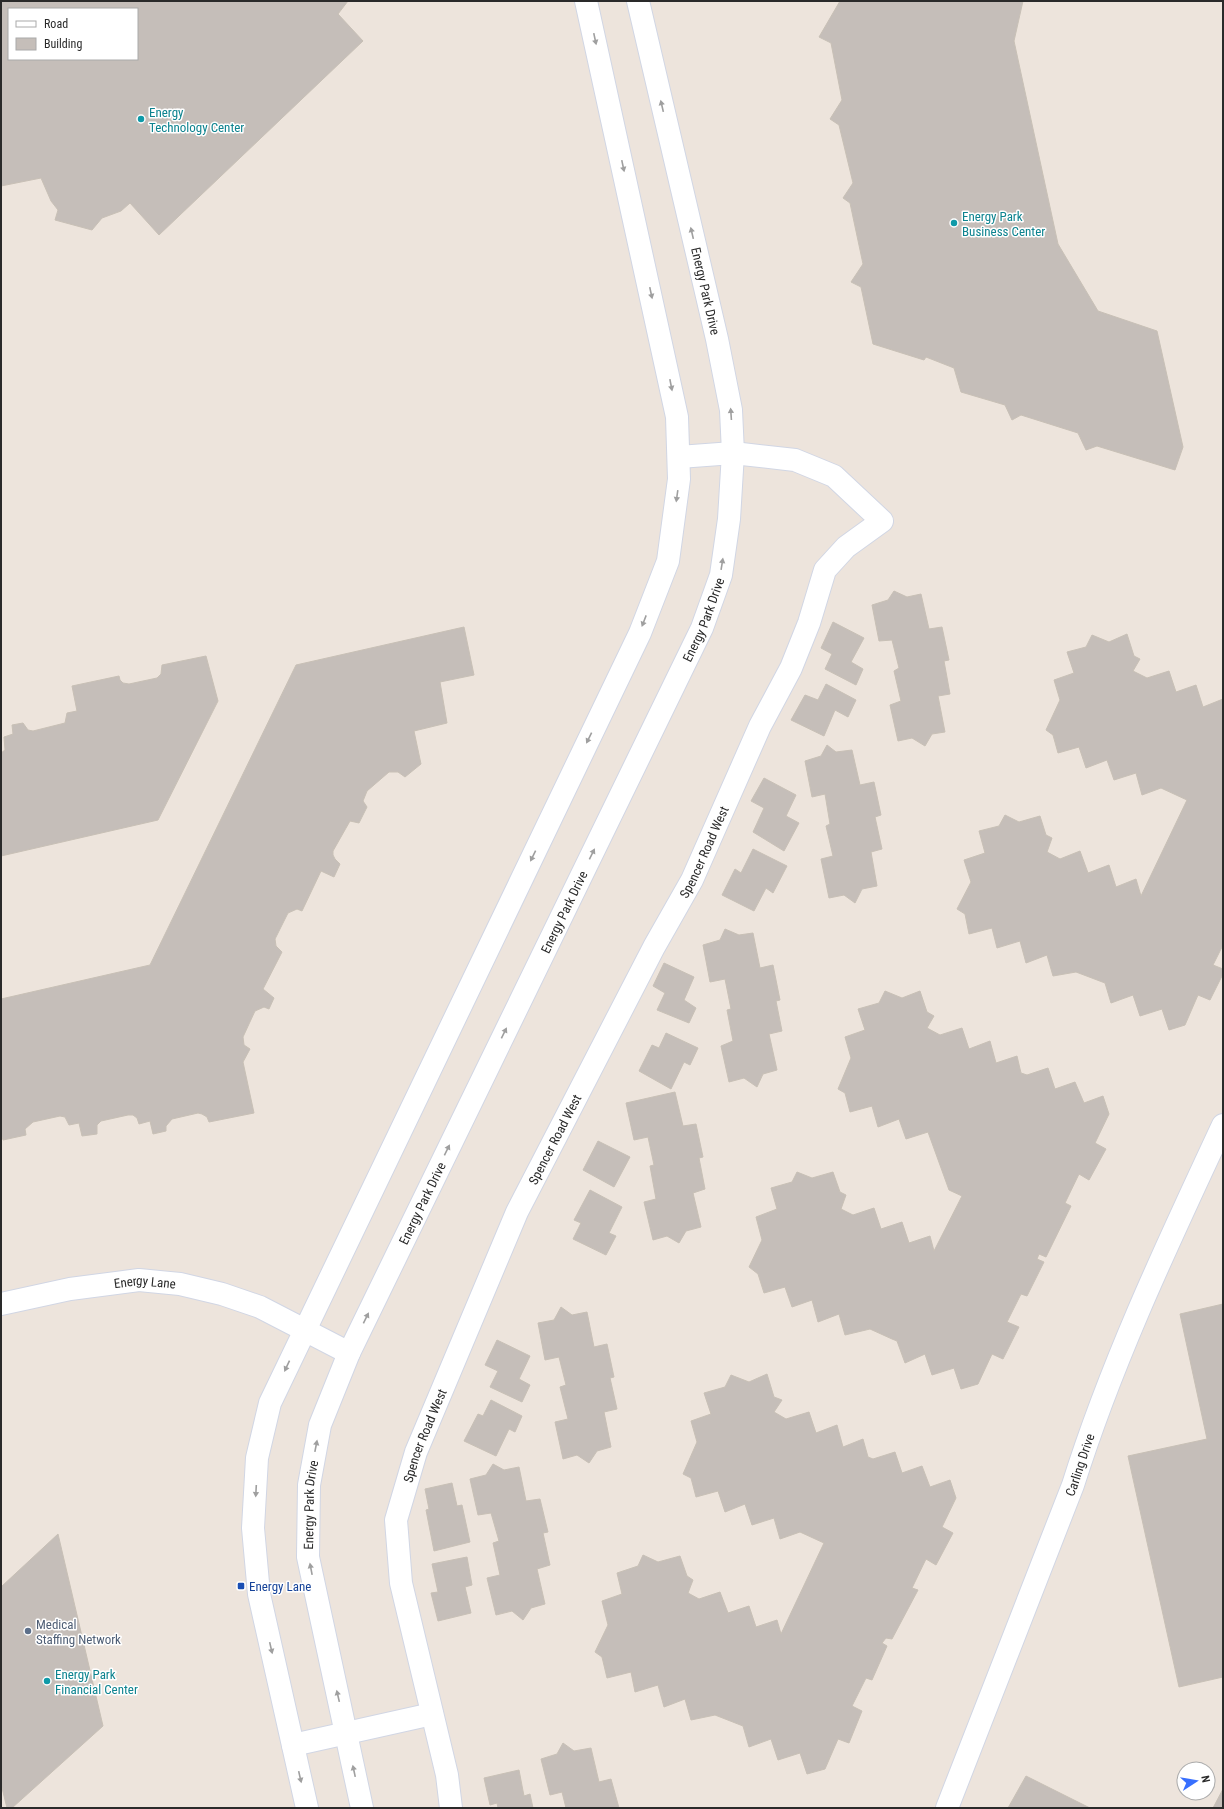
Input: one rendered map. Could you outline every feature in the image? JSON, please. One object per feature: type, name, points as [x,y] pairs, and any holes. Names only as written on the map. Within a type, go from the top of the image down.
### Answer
[{"type":"street","points":[[307,1808],[259,1594],[253,1528],[257,1458],[270,1403],[303,1330],[640,633],[668,562],[679,479],[677,417],[586,1]]},
{"type":"street","name":"Energy Park Drive","points":[[362,1808],[308,1557],[309,1484],[320,1425],[349,1353],[702,628],[721,575],[729,519],[733,453],[731,410],[717,339],[638,1]]},
{"type":"street","points":[[679,457],[733,453]]},
{"type":"street","name":"Spencer Road West","points":[[451,1808],[447,1775],[400,1583],[396,1520],[416,1452],[517,1212],[654,947],[692,880],[760,726],[790,668],[808,623],[825,570],[846,547],[882,521],[834,476],[795,460],[733,453]]},
{"type":"street","name":"Carling Drive","points":[[947,1808],[1073,1485],[1089,1433],[1131,1325],[1223,1125]]},
{"type":"street","name":"Energy Lane","points":[[1,1304],[70,1289],[139,1280],[180,1284],[222,1294],[260,1307],[349,1353]]},
{"type":"street","points":[[293,1745],[432,1714]]},
{"type":"building","name":"Energy Technology Center","points":[[1,1],[348,1],[338,14],[363,41],[159,235],[130,203],[121,211],[102,218],[92,230],[55,220],[58,210],[51,201],[41,178],[1,186]]},
{"type":"building","name":"Energy Park Business Center","points":[[840,1],[1023,1],[1014,41],[1058,244],[1098,311],[1157,331],[1183,447],[1175,470],[1097,446],[1086,450],[1078,433],[1021,415],[1012,420],[1005,405],[961,392],[954,368],[926,357],[924,360],[873,344],[861,287],[851,282],[863,264],[850,203],[843,198],[853,183],[839,125],[830,119],[842,100],[831,43],[819,37]]},
{"type":"building","points":[[894,591],[907,597],[921,594],[929,629],[942,627],[949,660],[944,661],[950,694],[938,696],[945,732],[932,734],[925,746],[912,738],[898,741],[890,705],[901,701],[894,671],[899,668],[892,640],[879,641],[872,605],[888,600]]},
{"type":"building","points":[[833,622],[864,638],[851,662],[863,669],[856,685],[825,669],[832,654],[821,648]]},
{"type":"building","points":[[464,627],[474,675],[440,682],[447,723],[414,731],[421,764],[405,777],[398,772],[389,772],[367,791],[363,801],[367,807],[359,823],[350,821],[333,851],[335,859],[340,864],[334,877],[321,871],[302,911],[297,909],[288,913],[275,939],[276,946],[282,952],[263,989],[274,998],[269,1009],[264,1007],[255,1011],[243,1037],[244,1045],[250,1049],[243,1062],[254,1113],[209,1122],[207,1117],[198,1113],[172,1119],[166,1126],[166,1131],[153,1134],[150,1121],[139,1124],[137,1118],[133,1115],[128,1115],[101,1121],[97,1125],[97,1134],[82,1136],[79,1123],[69,1125],[65,1117],[60,1116],[33,1122],[25,1129],[26,1135],[3,1140],[1,1134],[1,999],[150,965],[296,665]]},
{"type":"building","points":[[1127,634],[1134,656],[1140,659],[1133,671],[1147,678],[1169,671],[1176,692],[1196,685],[1203,707],[1223,699],[1223,945],[1213,965],[1223,969],[1223,974],[1210,1000],[1198,995],[1185,1025],[1169,1030],[1162,1009],[1140,1016],[1133,995],[1111,1003],[1105,983],[1076,972],[1053,976],[1047,955],[1026,963],[1020,941],[997,948],[992,928],[969,934],[965,914],[957,909],[971,882],[964,860],[985,853],[979,831],[999,826],[1005,815],[1019,822],[1040,816],[1046,835],[1052,838],[1047,852],[1060,859],[1080,851],[1088,873],[1109,865],[1116,887],[1136,879],[1141,896],[1187,800],[1161,788],[1142,795],[1136,773],[1114,780],[1107,760],[1086,768],[1079,747],[1058,753],[1053,735],[1046,730],[1060,700],[1054,680],[1074,673],[1067,652],[1086,647],[1092,635],[1109,642]]},
{"type":"building","points":[[206,656],[218,701],[158,820],[1,856],[1,753],[5,750],[4,737],[13,734],[12,725],[23,723],[28,730],[33,731],[65,723],[67,713],[77,711],[72,686],[119,676],[123,683],[129,684],[157,678],[161,674],[162,665]]},
{"type":"building","points":[[826,684],[856,700],[848,717],[835,710],[824,736],[791,720],[805,695],[818,700]]},
{"type":"building","points":[[827,745],[836,752],[852,750],[860,785],[874,782],[881,815],[875,817],[882,849],[871,852],[877,886],[862,889],[855,903],[844,895],[829,898],[821,859],[833,856],[826,826],[830,824],[825,794],[812,797],[805,761],[821,756]]},
{"type":"building","points":[[764,778],[796,795],[786,816],[799,823],[784,851],[753,832],[764,808],[751,801]]},
{"type":"building","points":[[753,849],[787,866],[773,893],[766,888],[754,911],[722,895],[735,869],[741,873]]},
{"type":"building","points":[[725,929],[739,935],[753,933],[760,968],[773,965],[780,1000],[776,1001],[782,1031],[769,1034],[777,1070],[763,1074],[757,1087],[744,1078],[729,1082],[721,1046],[733,1041],[727,1010],[731,1009],[725,979],[710,982],[703,945],[720,940]]},
{"type":"building","points":[[664,963],[694,977],[684,1000],[696,1008],[689,1023],[657,1010],[665,993],[653,986]]},
{"type":"building","points":[[885,991],[902,998],[920,991],[927,1012],[934,1016],[927,1028],[940,1035],[962,1028],[969,1049],[990,1041],[996,1063],[1017,1056],[1021,1073],[1027,1075],[1048,1068],[1055,1089],[1075,1082],[1084,1103],[1103,1096],[1109,1114],[1095,1143],[1106,1149],[1089,1180],[1079,1174],[1065,1203],[1071,1206],[1046,1257],[1039,1254],[1037,1259],[1044,1262],[1027,1296],[1021,1294],[1007,1322],[1019,1327],[1003,1359],[992,1354],[978,1384],[961,1389],[954,1368],[932,1375],[925,1354],[905,1363],[897,1341],[870,1329],[845,1335],[839,1314],[818,1322],[812,1300],[792,1307],[785,1287],[764,1293],[758,1274],[749,1267],[762,1240],[756,1217],[777,1209],[771,1188],[792,1182],[797,1172],[812,1178],[833,1172],[840,1192],[846,1195],[841,1209],[853,1215],[874,1208],[881,1229],[902,1222],[909,1243],[930,1236],[934,1251],[962,1196],[949,1190],[928,1132],[906,1139],[899,1119],[878,1127],[872,1106],[850,1112],[845,1093],[838,1089],[851,1058],[845,1037],[865,1030],[858,1009],[879,1003]]},
{"type":"building","points":[[666,1033],[698,1048],[690,1065],[684,1062],[671,1089],[639,1071],[652,1045],[659,1048]]},
{"type":"building","points":[[675,1092],[683,1126],[696,1124],[703,1157],[699,1158],[705,1189],[693,1193],[701,1227],[686,1231],[679,1243],[667,1236],[653,1240],[644,1202],[656,1199],[650,1166],[654,1165],[648,1137],[634,1140],[626,1103]]},
{"type":"building","points":[[598,1141],[630,1157],[614,1187],[583,1170]]},
{"type":"building","points":[[590,1190],[622,1207],[609,1233],[616,1236],[606,1255],[573,1239],[581,1223],[574,1220]]},
{"type":"building","points":[[1223,1304],[1223,1677],[1179,1687],[1128,1456],[1207,1439],[1180,1314]]},
{"type":"building","points":[[561,1307],[572,1315],[587,1312],[594,1347],[607,1344],[614,1377],[610,1378],[617,1409],[604,1412],[611,1447],[597,1451],[589,1463],[577,1455],[563,1459],[555,1422],[568,1419],[560,1387],[566,1385],[559,1357],[545,1360],[538,1323],[554,1320]]},
{"type":"building","points":[[497,1340],[530,1356],[519,1379],[530,1385],[522,1402],[490,1387],[498,1371],[485,1365]]},
{"type":"building","points":[[767,1374],[774,1397],[782,1400],[774,1412],[786,1419],[809,1412],[816,1433],[837,1425],[843,1447],[863,1439],[868,1457],[873,1459],[895,1452],[902,1473],[922,1466],[930,1487],[950,1480],[956,1498],[942,1527],[953,1533],[936,1565],[926,1559],[912,1588],[918,1590],[892,1639],[886,1638],[882,1643],[887,1646],[872,1680],[866,1678],[852,1706],[862,1711],[849,1743],[838,1739],[825,1769],[807,1774],[800,1753],[778,1760],[771,1739],[749,1747],[743,1726],[715,1715],[691,1720],[685,1699],[664,1707],[658,1685],[635,1692],[631,1672],[607,1678],[602,1657],[595,1652],[608,1625],[602,1601],[622,1594],[617,1573],[638,1566],[643,1555],[658,1562],[680,1556],[687,1576],[693,1580],[688,1593],[699,1599],[720,1592],[728,1613],[749,1606],[756,1627],[777,1620],[781,1634],[824,1543],[800,1532],[780,1539],[774,1518],[752,1525],[745,1504],[725,1512],[718,1491],[696,1497],[691,1478],[683,1474],[697,1442],[691,1421],[711,1414],[704,1393],[725,1387],[731,1375],[749,1382]]},
{"type":"building","points":[[491,1400],[522,1416],[515,1432],[509,1429],[496,1456],[464,1441],[478,1414],[483,1416]]},
{"type":"building","points":[[493,1464],[504,1470],[519,1467],[526,1501],[540,1499],[548,1532],[543,1533],[550,1565],[537,1569],[545,1604],[531,1608],[523,1620],[512,1611],[496,1615],[487,1578],[500,1575],[493,1543],[499,1541],[491,1513],[478,1515],[470,1479],[486,1475]]},
{"type":"building","points":[[452,1483],[457,1506],[462,1505],[470,1542],[434,1551],[426,1510],[429,1509],[425,1489]]},
{"type":"building","name":"Energy Park Financial Center","points":[[58,1534],[103,1726],[12,1808],[7,1808],[1,1784],[1,1587]]},
{"type":"building","points":[[467,1557],[472,1585],[465,1587],[471,1613],[438,1621],[431,1593],[438,1592],[432,1564]]},
{"type":"building","points":[[563,1743],[574,1751],[591,1748],[599,1782],[611,1779],[619,1808],[566,1808],[562,1792],[550,1795],[541,1759],[557,1754]]},
{"type":"building","points":[[519,1770],[524,1796],[530,1794],[533,1808],[498,1808],[497,1803],[490,1805],[484,1778]]},
{"type":"building","points":[[1026,1776],[1090,1808],[1008,1808]]},
{"type":"building","points":[[1223,1789],[1223,1808],[1213,1808]]},
{"type":"place","name":"Energy Technology Center","points":[[141,119]]},
{"type":"place","name":"Energy Park Business Center","points":[[954,223]]},
{"type":"place","name":"Energy Lane","points":[[241,1586]]},
{"type":"place","name":"Medical Staffing Network","points":[[28,1631]]},
{"type":"place","name":"Energy Park Financial Center","points":[[47,1681]]}]
